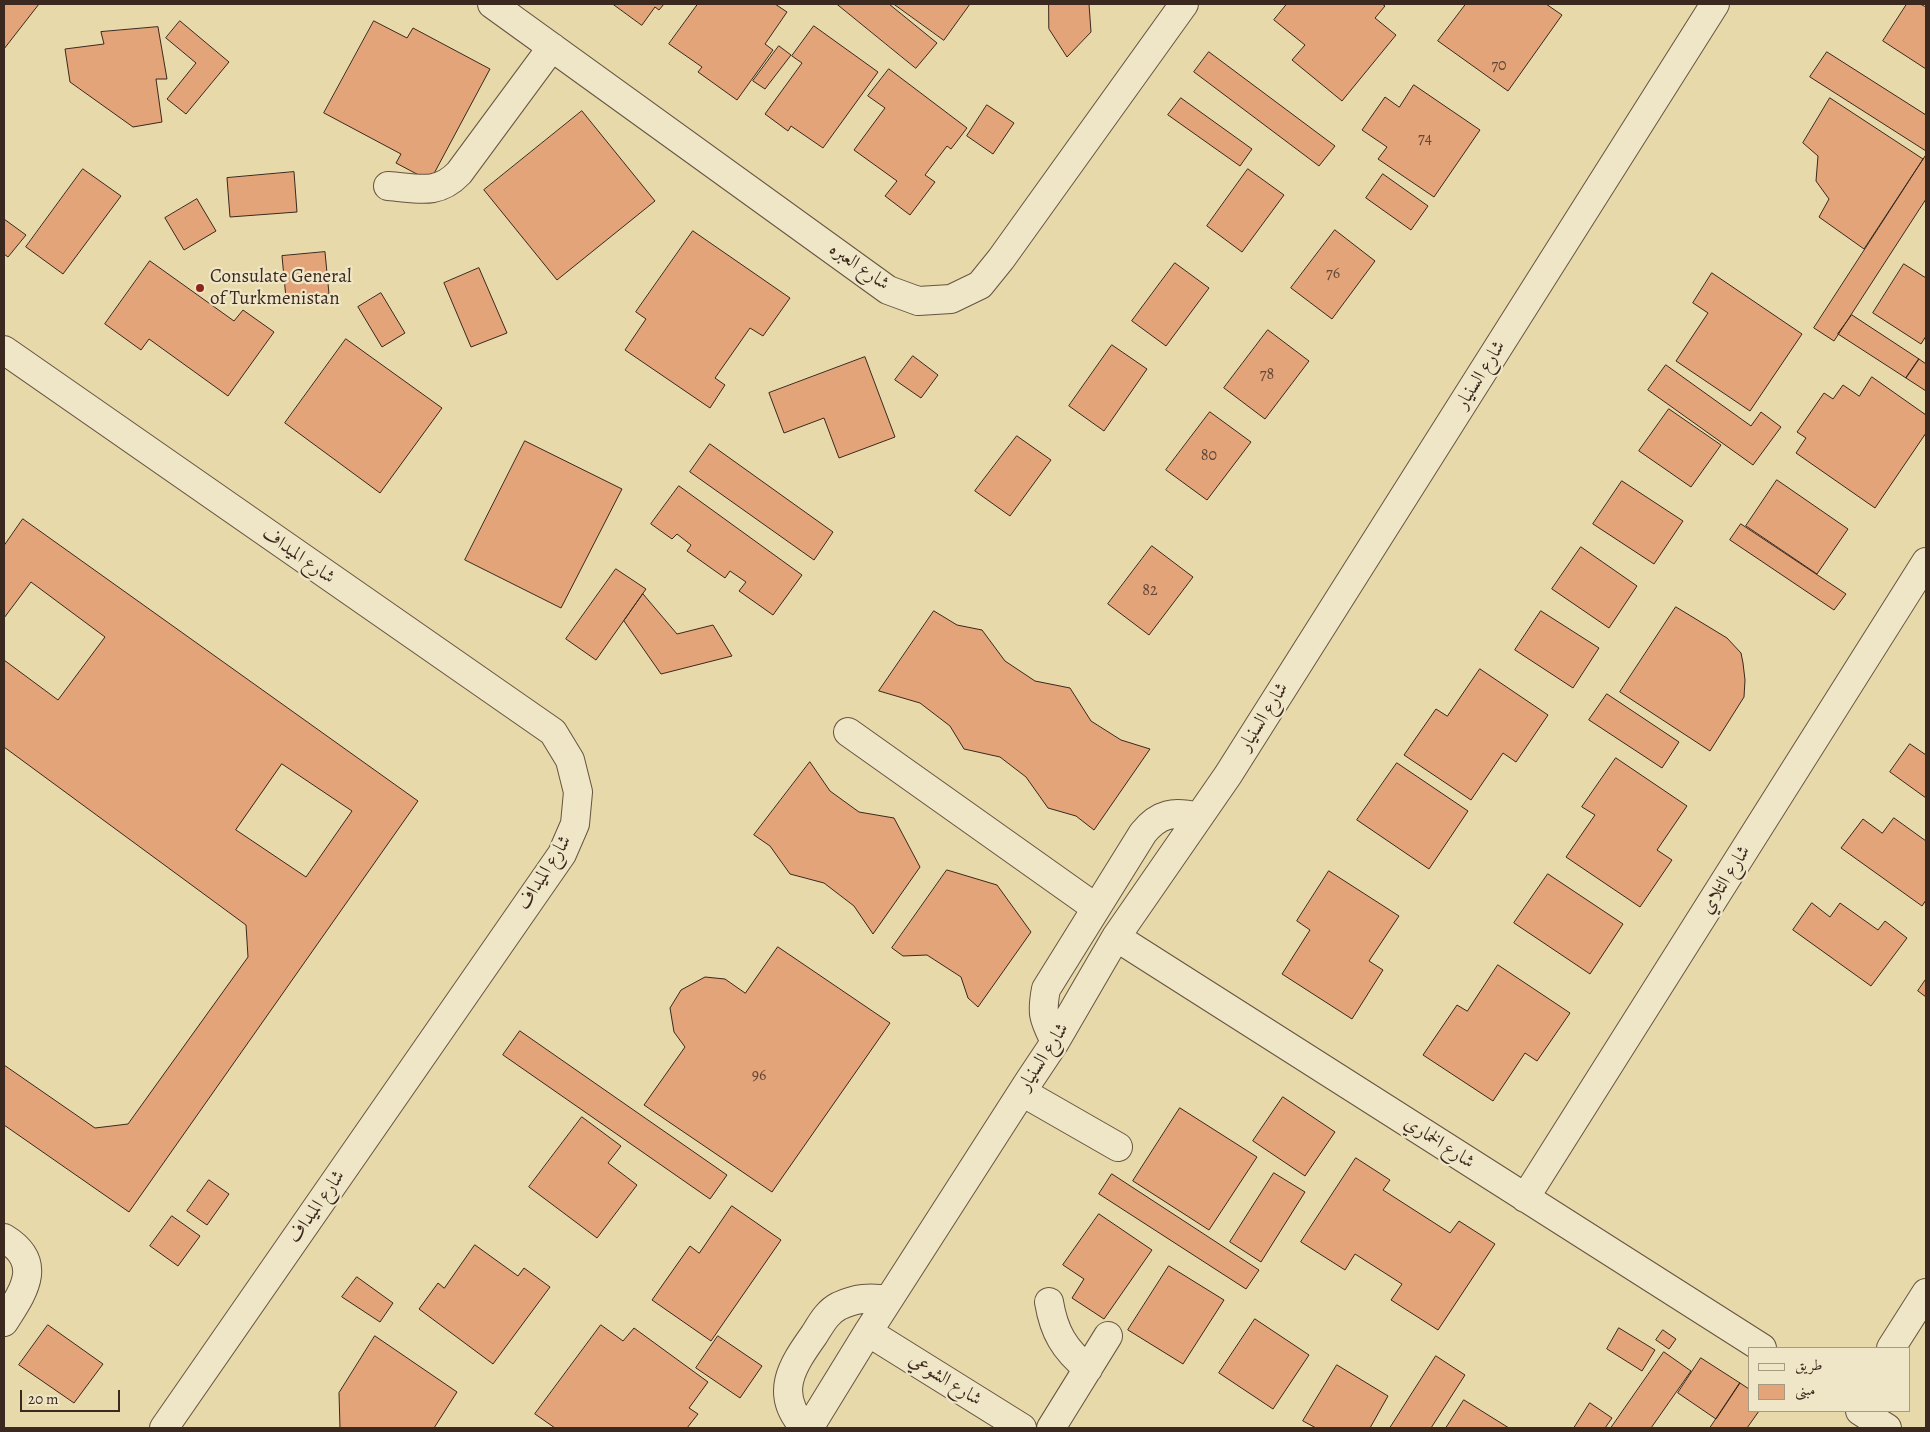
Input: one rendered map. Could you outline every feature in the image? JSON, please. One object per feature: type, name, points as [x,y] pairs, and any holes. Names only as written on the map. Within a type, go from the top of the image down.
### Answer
[{"type":"street","name":"شارع العبره","points":[[492,4],[888,290],[918,301],[951,299],[980,285],[1181,5]]},
{"type":"street","name":"شارع السنيار","points":[[809,1428],[888,1300],[1055,1042],[1116,937],[1228,775],[1715,4]]},
{"type":"street","points":[[388,186],[433,189],[451,182],[552,47]]},
{"type":"street","name":"شارع الميداف","points":[[4,350],[553,732],[570,760],[578,792],[575,824],[562,854],[164,1428]]},
{"type":"street","name":"شارع التلاي","points":[[1525,1198],[1926,562]]},
{"type":"street","points":[[848,732],[1096,908]]},
{"type":"street","points":[[1055,1042],[1043,1019],[1046,989],[1148,826],[1167,815],[1180,813],[1198,817]]},
{"type":"street","name":"شارع الخماري","points":[[1116,937],[1760,1347]]},
{"type":"street","points":[[1022,1092],[1118,1147]]},
{"type":"street","points":[[4,1238],[12,1243],[20,1252],[26,1263],[28,1277],[24,1290],[4,1322]]},
{"type":"street","points":[[1892,1347],[1926,1293]]},
{"type":"street","points":[[805,1428],[798,1421],[792,1409],[789,1396],[788,1383],[794,1362],[827,1315],[837,1307],[862,1298],[888,1300]]},
{"type":"street","points":[[1049,1302],[1056,1332],[1075,1358],[1088,1369]]},
{"type":"street","name":"شارع الشوعي","points":[[868,1332],[1022,1428]]},
{"type":"street","points":[[1050,1428],[1108,1336]]},
{"type":"street","points":[[1862,1412],[1887,1428]]},
{"type":"building","points":[[4,4],[39,4],[4,49]]},
{"type":"building","points":[[613,4],[664,4],[659,10],[655,7],[642,25]]},
{"type":"building","points":[[698,4],[775,4],[787,12],[765,44],[773,50],[737,100],[698,72],[702,67],[669,44]]},
{"type":"building","points":[[837,4],[889,4],[937,43],[916,68]]},
{"type":"building","points":[[894,4],[970,4],[944,40]]},
{"type":"building","points":[[1049,4],[1089,4],[1091,32],[1067,57],[1049,29]]},
{"type":"building","points":[[1287,4],[1382,4],[1385,6],[1375,18],[1396,35],[1342,101],[1292,60],[1305,45],[1274,20]]},
{"type":"building","points":[[1466,4],[1546,4],[1562,15],[1508,91],[1438,41]]},
{"type":"building","points":[[1907,4],[1920,4],[1926,7],[1926,69],[1883,41]]},
{"type":"building","points":[[180,21],[229,62],[186,114],[167,99],[196,63],[166,38]]},
{"type":"building","points":[[374,21],[407,38],[413,28],[490,69],[430,181],[396,163],[401,154],[324,113]]},
{"type":"building","points":[[814,26],[878,72],[823,148],[791,126],[788,131],[765,114],[802,63],[792,56]]},
{"type":"building","points":[[158,27],[167,79],[156,79],[162,122],[133,127],[70,82],[65,49],[104,44],[101,32]]},
{"type":"building","points":[[779,46],[791,55],[765,89],[753,81]]},
{"type":"building","points":[[1209,52],[1335,146],[1319,166],[1194,72]]},
{"type":"building","points":[[1827,52],[1926,115],[1926,151],[1810,77]]},
{"type":"building","points":[[889,69],[967,128],[951,149],[947,146],[925,175],[935,182],[910,215],[885,196],[897,181],[854,150],[885,108],[868,96]]},
{"type":"building","points":[[1414,85],[1480,130],[1434,197],[1378,159],[1387,147],[1362,130],[1385,97],[1399,107]]},
{"type":"building","points":[[1181,98],[1252,149],[1240,166],[1168,115]]},
{"type":"building","points":[[1830,98],[1923,159],[1864,249],[1819,217],[1829,199],[1816,181],[1818,156],[1803,143]]},
{"type":"building","points":[[987,105],[1014,123],[993,154],[967,136]]},
{"type":"building","points":[[582,111],[655,201],[557,280],[484,190]]},
{"type":"building","points":[[1926,155],[1926,199],[1834,341],[1814,328]]},
{"type":"building","points":[[83,169],[121,196],[63,274],[26,247]]},
{"type":"building","points":[[1248,169],[1284,195],[1242,252],[1207,226]]},
{"type":"building","points":[[294,172],[297,212],[230,217],[227,178]]},
{"type":"building","points":[[1383,174],[1428,206],[1411,230],[1366,198]]},
{"type":"building","points":[[197,199],[216,231],[184,250],[165,218]]},
{"type":"building","points":[[4,219],[26,235],[8,257],[4,254]]},
{"type":"building","points":[[1335,230],[1375,261],[1332,319],[1291,288]]},
{"type":"building","points":[[693,231],[790,298],[763,336],[750,328],[715,378],[725,385],[710,408],[625,350],[646,319],[636,312]]},
{"type":"building","points":[[325,252],[329,294],[286,298],[282,256]]},
{"type":"building","points":[[150,261],[234,321],[243,310],[274,332],[228,396],[149,339],[141,350],[105,324]]},
{"type":"building","points":[[1175,263],[1209,288],[1166,346],[1132,321]]},
{"type":"building","points":[[1904,264],[1926,278],[1926,336],[1921,344],[1873,313]]},
{"type":"building","points":[[479,268],[507,333],[471,347],[444,283]]},
{"type":"building","points":[[1712,273],[1802,334],[1750,411],[1676,361],[1708,313],[1693,303]]},
{"type":"building","points":[[381,293],[405,333],[382,347],[358,307]]},
{"type":"building","points":[[1852,315],[1919,359],[1906,378],[1838,334]]},
{"type":"building","points":[[1268,330],[1309,361],[1265,419],[1224,388]]},
{"type":"building","points":[[346,339],[442,408],[380,493],[285,423]]},
{"type":"building","points":[[1112,345],[1147,369],[1104,431],[1069,406]]},
{"type":"building","points":[[913,356],[938,375],[921,398],[895,380]]},
{"type":"building","points":[[865,357],[895,437],[839,458],[824,418],[784,433],[769,393]]},
{"type":"building","points":[[1919,359],[1926,364],[1926,391],[1906,378]]},
{"type":"building","points":[[1666,365],[1751,426],[1761,412],[1781,427],[1753,465],[1648,390]]},
{"type":"building","points":[[1872,377],[1926,415],[1926,433],[1875,508],[1796,453],[1806,438],[1797,432],[1824,393],[1833,399],[1843,385],[1859,396]]},
{"type":"building","points":[[1669,409],[1721,445],[1691,487],[1639,451]]},
{"type":"building","points":[[1210,412],[1251,442],[1207,500],[1166,470]]},
{"type":"building","points":[[1017,436],[1051,460],[1010,516],[975,491]]},
{"type":"building","points":[[525,441],[622,489],[561,608],[465,560]]},
{"type":"building","points":[[710,444],[833,532],[814,560],[690,472]]},
{"type":"building","points":[[1777,480],[1848,529],[1817,574],[1746,526]]},
{"type":"building","points":[[1622,481],[1683,521],[1654,564],[1593,524]]},
{"type":"building","points":[[679,486],[802,575],[773,615],[739,591],[746,582],[730,571],[725,578],[687,551],[691,545],[677,534],[672,539],[651,524]]},
{"type":"building","points":[[23,519],[418,801],[129,1212],[4,1125],[4,1065],[95,1128],[128,1124],[248,957],[246,925],[4,747],[4,660],[58,700],[105,637],[31,582],[4,618],[4,546]],"holes":[[[282,764],[352,811],[306,877],[236,830]]]},
{"type":"building","points":[[1741,524],[1846,594],[1834,610],[1730,540]]},
{"type":"building","points":[[1152,546],[1193,577],[1149,635],[1108,604]]},
{"type":"building","points":[[1581,547],[1637,586],[1609,628],[1552,589]]},
{"type":"building","points":[[616,569],[646,589],[596,660],[566,639]]},
{"type":"building","points":[[643,594],[677,634],[713,625],[732,656],[661,674],[624,621]]},
{"type":"building","points":[[1676,607],[1727,638],[1741,653],[1745,680],[1744,697],[1710,751],[1620,692]]},
{"type":"building","points":[[934,611],[957,625],[982,630],[1005,661],[1035,681],[1070,688],[1091,721],[1121,740],[1150,749],[1094,830],[1076,816],[1048,808],[1026,777],[1000,757],[964,749],[950,726],[920,703],[879,691]]},
{"type":"building","points":[[1541,611],[1599,648],[1573,688],[1515,650]]},
{"type":"building","points":[[1480,669],[1548,715],[1516,762],[1503,753],[1471,800],[1404,755],[1436,709],[1447,716]]},
{"type":"building","points":[[1607,694],[1679,742],[1662,768],[1589,720]]},
{"type":"building","points":[[1910,744],[1926,755],[1926,798],[1890,772]]},
{"type":"building","points":[[1616,758],[1687,806],[1657,850],[1672,860],[1640,907],[1566,857],[1595,815],[1582,807]]},
{"type":"building","points":[[810,762],[830,791],[859,812],[894,818],[920,867],[873,934],[854,906],[824,883],[790,874],[770,846],[754,835]]},
{"type":"building","points":[[1397,763],[1468,811],[1429,869],[1357,820]]},
{"type":"building","points":[[1894,818],[1926,841],[1926,900],[1922,906],[1841,848],[1863,819],[1882,833]]},
{"type":"building","points":[[947,870],[997,885],[1031,932],[978,1007],[968,998],[961,977],[927,955],[903,956],[892,948]]},
{"type":"building","points":[[1329,871],[1399,916],[1369,961],[1383,970],[1352,1019],[1282,974],[1310,930],[1297,921]]},
{"type":"building","points":[[1548,874],[1623,924],[1590,974],[1514,923]]},
{"type":"building","points":[[1812,903],[1830,917],[1840,903],[1878,930],[1885,921],[1907,938],[1871,986],[1793,930]]},
{"type":"building","points":[[778,947],[890,1023],[772,1192],[644,1105],[685,1047],[674,1032],[670,1008],[681,990],[705,977],[725,979],[745,993]]},
{"type":"building","points":[[1498,965],[1570,1013],[1537,1061],[1525,1053],[1493,1101],[1423,1055],[1457,1005],[1467,1011]]},
{"type":"building","points":[[1926,979],[1926,997],[1918,991]]},
{"type":"building","points":[[520,1031],[727,1175],[710,1199],[503,1055]]},
{"type":"building","points":[[1283,1097],[1335,1132],[1305,1176],[1253,1141]]},
{"type":"building","points":[[1180,1108],[1257,1157],[1209,1230],[1133,1181]]},
{"type":"building","points":[[582,1117],[621,1146],[608,1163],[637,1185],[597,1238],[529,1187]]},
{"type":"building","points":[[1356,1158],[1390,1180],[1383,1190],[1450,1233],[1459,1221],[1495,1244],[1438,1330],[1391,1300],[1402,1284],[1355,1254],[1345,1270],[1301,1242]]},
{"type":"building","points":[[1274,1173],[1305,1192],[1261,1262],[1230,1242]]},
{"type":"building","points":[[1112,1174],[1259,1270],[1246,1289],[1099,1194]]},
{"type":"building","points":[[209,1180],[229,1194],[207,1225],[187,1211]]},
{"type":"building","points":[[732,1206],[781,1240],[711,1341],[652,1300],[690,1246],[699,1253]]},
{"type":"building","points":[[1099,1214],[1152,1250],[1104,1319],[1072,1298],[1084,1279],[1063,1265]]},
{"type":"building","points":[[172,1216],[200,1236],[178,1266],[150,1246]]},
{"type":"building","points":[[475,1245],[518,1276],[524,1268],[550,1287],[493,1364],[419,1309],[438,1283],[444,1288]]},
{"type":"building","points":[[1169,1266],[1224,1300],[1183,1364],[1128,1330]]},
{"type":"building","points":[[357,1277],[393,1303],[380,1322],[342,1297]]},
{"type":"building","points":[[1255,1319],[1309,1355],[1273,1409],[1219,1373]]},
{"type":"building","points":[[48,1325],[103,1364],[74,1403],[19,1365]]},
{"type":"building","points":[[601,1325],[623,1341],[634,1328],[708,1382],[689,1408],[698,1414],[687,1428],[555,1428],[535,1414]]},
{"type":"building","points":[[1619,1328],[1655,1350],[1642,1371],[1607,1349]]},
{"type":"building","points":[[1663,1330],[1676,1339],[1669,1349],[1656,1340]]},
{"type":"building","points":[[375,1336],[457,1392],[434,1428],[340,1428],[339,1393]]},
{"type":"building","points":[[718,1336],[762,1366],[740,1398],[696,1368]]},
{"type":"building","points":[[1664,1352],[1691,1371],[1651,1428],[1611,1428]]},
{"type":"building","points":[[1436,1356],[1465,1375],[1431,1428],[1390,1428]]},
{"type":"building","points":[[1701,1358],[1740,1383],[1716,1419],[1678,1393]]},
{"type":"building","points":[[1337,1365],[1388,1396],[1370,1428],[1316,1428],[1303,1421]]},
{"type":"building","points":[[1740,1383],[1748,1388],[1748,1412],[1758,1412],[1747,1428],[1710,1428]]},
{"type":"building","points":[[1464,1400],[1509,1428],[1446,1428]]},
{"type":"building","points":[[1590,1403],[1612,1418],[1605,1428],[1574,1428]]},
{"type":"place","name":"Consulate General of Turkmenistan","points":[[200,288]]}]
